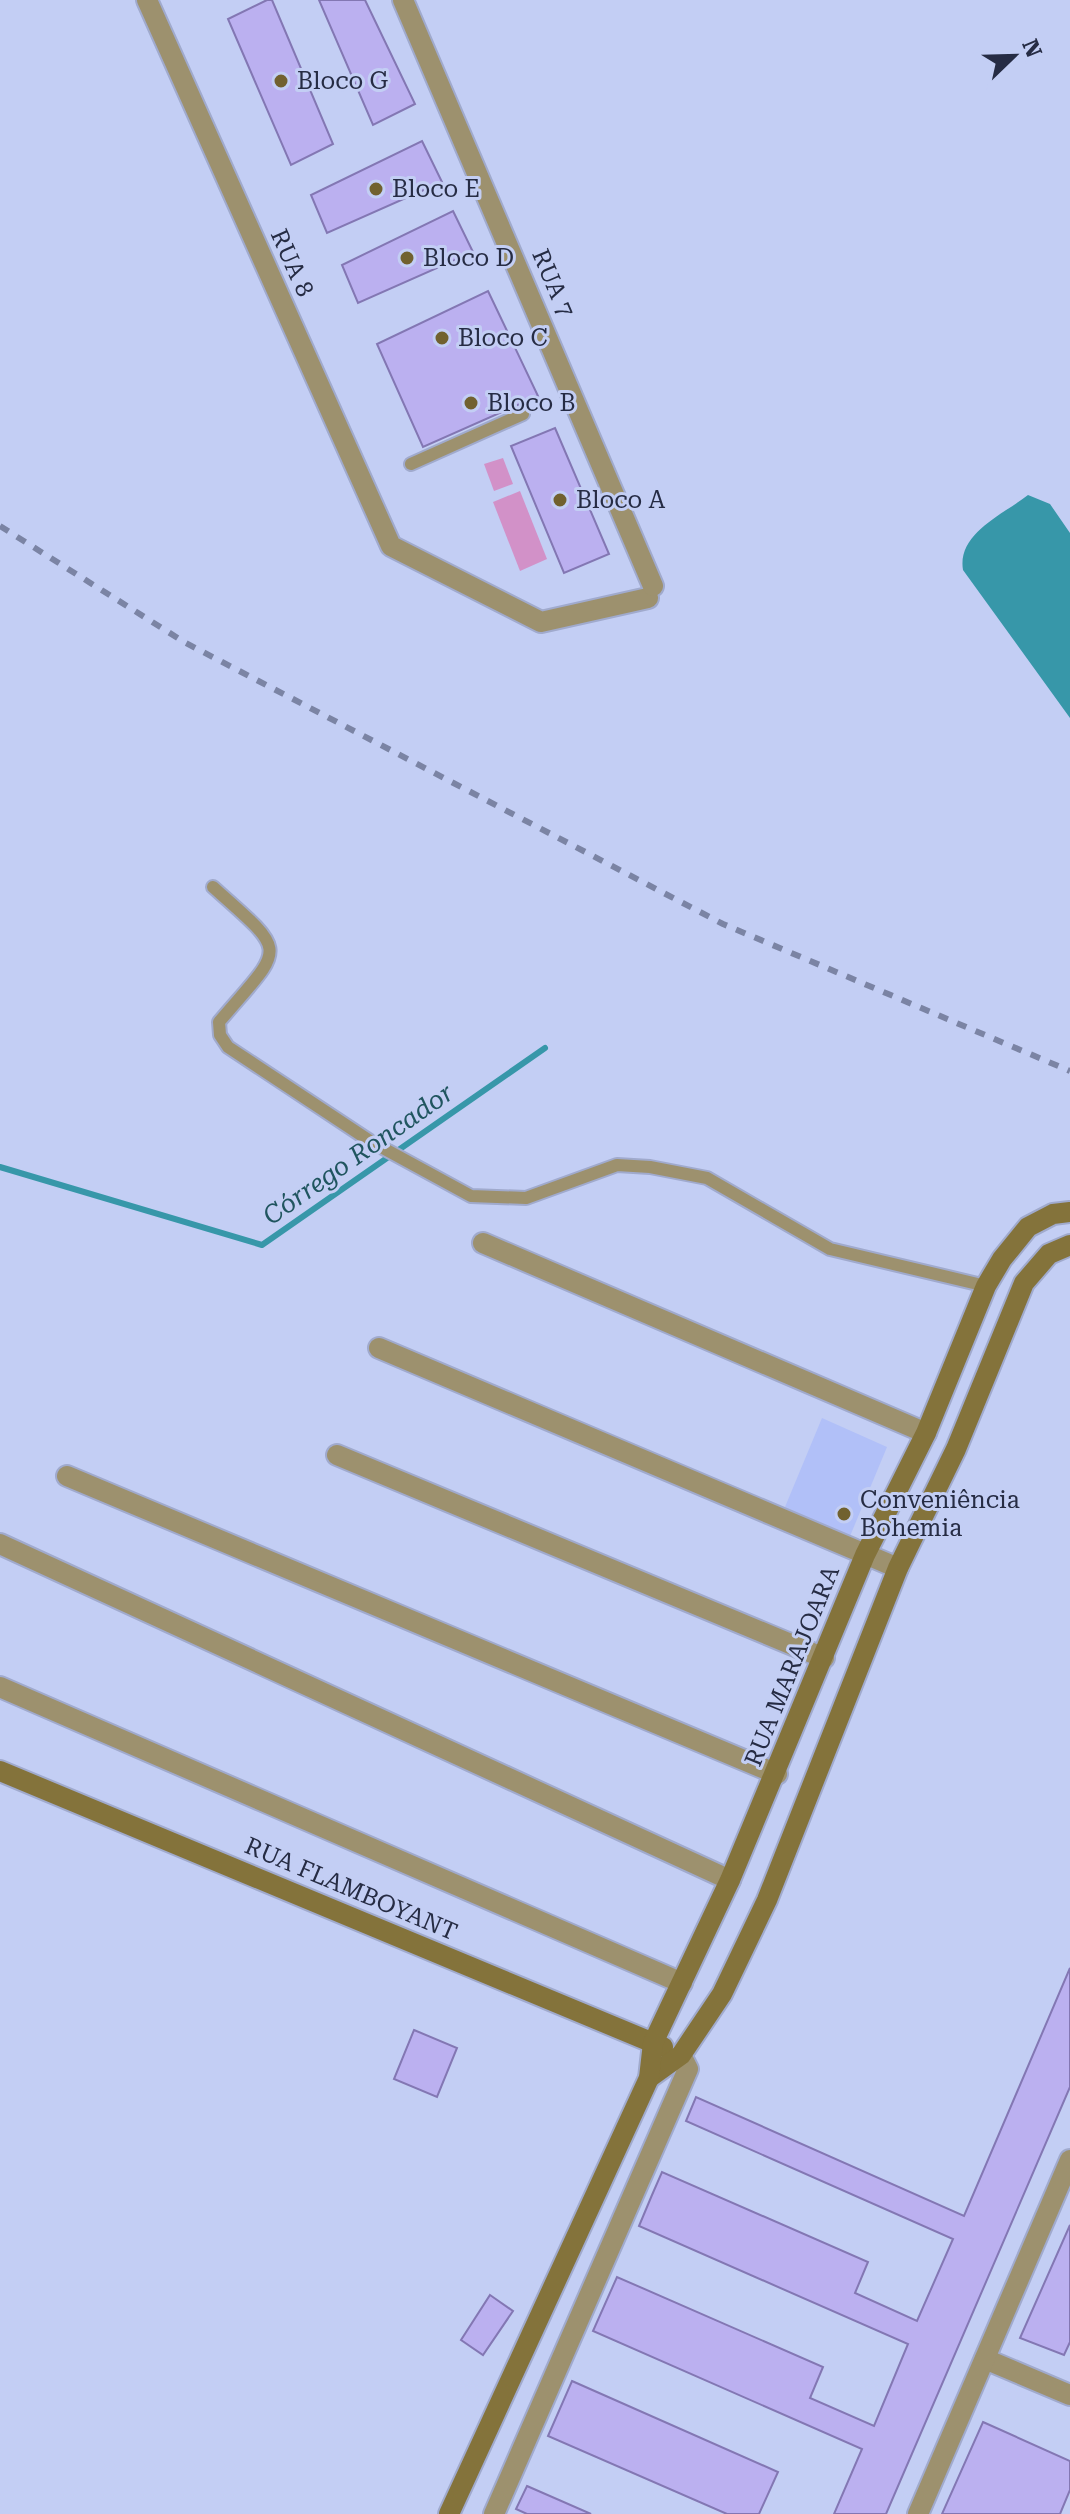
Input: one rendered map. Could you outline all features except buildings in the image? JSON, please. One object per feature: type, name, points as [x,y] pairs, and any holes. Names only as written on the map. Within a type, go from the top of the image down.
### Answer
[{"type":"street","name":"RUA 8","points":[[147,0],[391,546],[541,622],[650,592]]},
{"type":"street","name":"RUA 7","points":[[403,0],[650,592]]},
{"type":"street","points":[[1049,1254],[1028,1227],[1053,1214],[1070,1212]]},
{"type":"street","name":"RUA MARAJOARA","points":[[649,2078],[653,2043],[777,1774],[865,1555],[926,1433],[986,1286],[1002,1259],[1028,1227]]},
{"type":"street","points":[[483,1243],[926,1433]]},
{"type":"street","points":[[449,2514],[649,2078],[681,2055],[722,1994],[767,1900],[898,1568],[956,1449],[1024,1283],[1049,1254],[1070,1245]]},
{"type":"street","points":[[379,1348],[898,1568]]},
{"type":"street","points":[[337,1455],[824,1658]]},
{"type":"street","points":[[67,1476],[777,1774]]},
{"type":"street","points":[[0,1544],[730,1880]]},
{"type":"street","points":[[0,1687],[682,1983]]},
{"type":"street","name":"RUA FLAMBOYANT","points":[[0,1771],[681,2055]]},
{"type":"street","points":[[494,2514],[688,2069],[681,2055]]},
{"type":"street","points":[[918,2514],[1070,2160]]},
{"type":"street","points":[[985,2359],[1070,2395]]},
{"type":"lane","points":[[411,464],[523,414]]},
{"type":"lane","points":[[213,887],[265,933],[271,945],[271,961],[219,1022],[220,1035],[228,1047],[370,1141],[471,1196],[526,1198],[617,1165],[650,1167],[707,1178],[830,1249],[986,1286]]},
{"type":"shaded area","points":[[503,458],[513,484],[494,491],[484,464]]},
{"type":"shaded area","points":[[520,491],[547,559],[520,571],[493,502]]},
{"type":"shaded area","points":[[1028,495],[1050,504],[1070,533],[1070,718],[963,570],[963,557],[974,536]]},
{"type":"shaded area","points":[[822,1418],[887,1447],[848,1541],[785,1507]]},
{"type":"waterway","name":"Córrego Roncador","points":[[0,1167],[262,1245],[545,1048]]},
{"type":"railway","points":[[0,526],[184,642],[723,924],[1070,1071]]},
{"type":"place","name":"Bloco G","points":[[281,81]]},
{"type":"place","name":"Bloco E","points":[[376,189]]},
{"type":"place","name":"Bloco D","points":[[407,258]]},
{"type":"place","name":"Bloco C","points":[[442,338]]},
{"type":"place","name":"Bloco B","points":[[471,403]]},
{"type":"place","name":"Bloco A","points":[[560,500]]},
{"type":"place","name":"Conveniência Bohemia","points":[[844,1514]]}]
